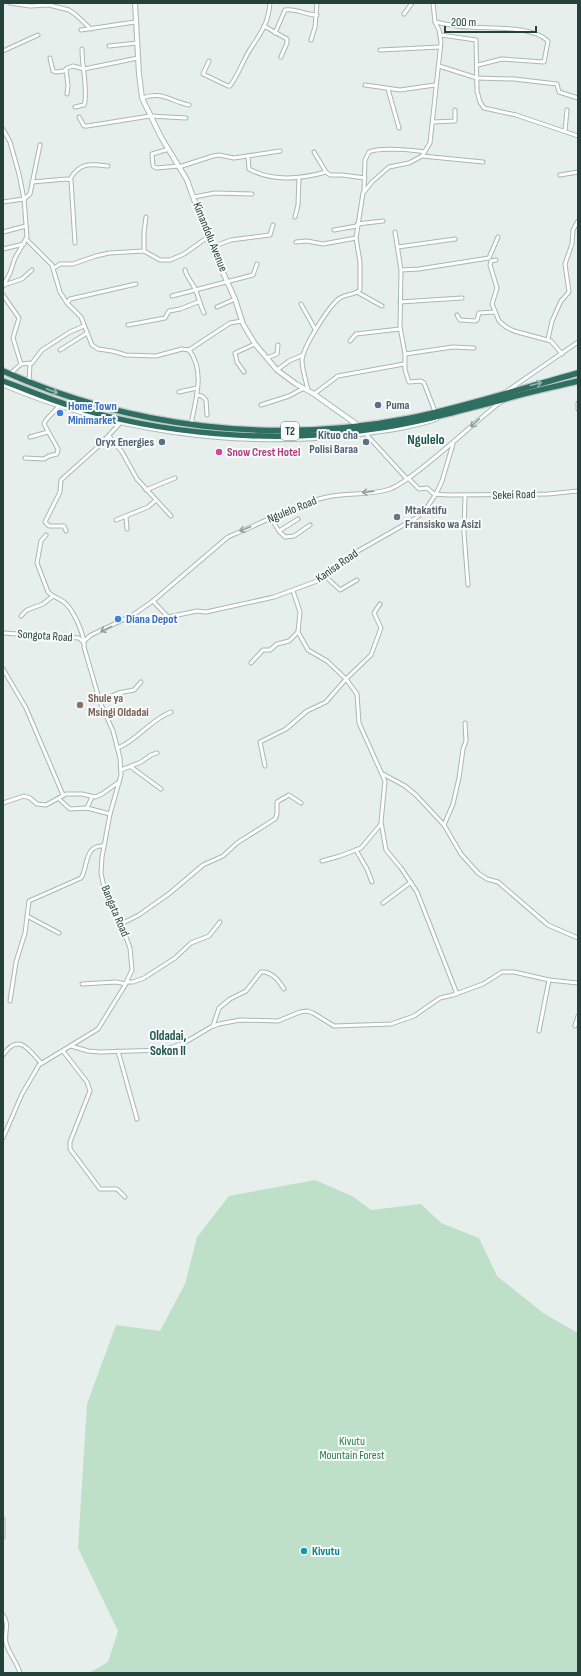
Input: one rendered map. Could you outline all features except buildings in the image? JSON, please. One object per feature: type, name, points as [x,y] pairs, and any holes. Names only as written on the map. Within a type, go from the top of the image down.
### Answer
[{"type":"highway","name":"T2","points":[[3,371],[64,396],[105,408],[152,419],[192,425],[265,431],[362,430],[436,412],[578,373]]},
{"type":"highway","points":[[563,377],[564,384]]},
{"type":"highway","name":"T2","points":[[3,380],[82,409],[108,416],[179,429],[267,436],[362,430],[391,426],[454,413],[480,405],[578,381]]},
{"type":"street","points":[[10,3],[30,6],[49,4],[69,10],[91,29]]},
{"type":"street","name":"Kimandolu Avenue","points":[[135,3],[135,22],[142,98],[150,116],[187,180],[212,247],[228,281],[242,321],[255,344],[277,370],[314,394],[362,430]]},
{"type":"street","points":[[209,61],[203,74],[230,86],[268,19],[270,3]]},
{"type":"street","points":[[311,40],[317,15],[317,3]]},
{"type":"street","points":[[404,14],[412,3]]},
{"type":"street","points":[[364,191],[389,167],[409,163],[422,156],[430,143],[440,47],[440,35],[435,22],[433,3]]},
{"type":"street","points":[[275,32],[285,10],[294,9],[308,14],[317,15]]},
{"type":"street","points":[[81,30],[135,22]]},
{"type":"street","points":[[435,22],[467,27],[490,27],[528,32],[548,41],[544,62],[502,59],[478,65]]},
{"type":"street","points":[[264,26],[287,40],[281,57]]},
{"type":"street","points":[[3,51],[38,35]]},
{"type":"street","points":[[440,35],[476,40],[478,96],[484,108],[516,115],[578,136]]},
{"type":"street","points":[[108,46],[137,43]]},
{"type":"street","points":[[380,50],[440,47]]},
{"type":"street","points":[[75,107],[85,103],[86,86],[82,49]]},
{"type":"street","points":[[50,58],[54,72],[62,72],[74,66],[84,69],[138,58]]},
{"type":"street","points":[[439,66],[477,78],[552,82],[559,85],[559,92],[578,98]]},
{"type":"street","points":[[66,69],[68,81],[67,94]]},
{"type":"street","points":[[365,85],[406,90],[435,85]]},
{"type":"street","points":[[388,89],[399,128]]},
{"type":"street","points":[[142,98],[152,95],[166,96],[189,105]]},
{"type":"street","points":[[433,122],[455,121],[455,110]]},
{"type":"street","points":[[565,131],[567,110]]},
{"type":"street","points":[[79,117],[84,126],[150,116],[186,118]]},
{"type":"street","points":[[3,129],[12,147],[24,199],[26,226],[26,239],[15,258],[3,285]]},
{"type":"street","points":[[3,202],[24,199],[30,194],[40,145]]},
{"type":"street","points":[[169,149],[152,154],[153,166],[156,168],[179,166],[216,155],[232,158],[280,151]]},
{"type":"street","points":[[261,405],[306,389],[302,364],[303,355],[315,329],[338,299],[360,290],[360,262],[356,238],[364,191],[365,160],[367,155],[372,151],[403,150],[425,152]]},
{"type":"street","points":[[314,152],[326,172],[332,176],[342,175],[365,178]]},
{"type":"street","points":[[248,156],[248,168],[250,170],[282,178],[298,178],[326,172]]},
{"type":"street","points":[[422,156],[484,162]]},
{"type":"street","points":[[75,243],[73,199],[70,179],[75,171],[83,166],[108,166]]},
{"type":"street","points":[[560,175],[578,172]]},
{"type":"street","points":[[294,217],[298,205],[298,178]]},
{"type":"street","points":[[32,182],[70,179]]},
{"type":"street","points":[[194,197],[215,193],[252,194]]},
{"type":"street","points":[[144,251],[146,217]]},
{"type":"street","points":[[334,230],[383,221]]},
{"type":"street","points":[[548,340],[552,321],[561,301],[569,292],[565,264],[572,244],[573,230],[578,221]]},
{"type":"street","points":[[212,247],[231,240],[270,235],[273,225]]},
{"type":"street","points":[[3,232],[26,226]]},
{"type":"street","points":[[395,232],[401,270],[400,329],[405,354],[404,364],[409,382],[421,381],[424,383],[434,409]]},
{"type":"street","points":[[54,268],[58,265],[73,264],[109,253],[144,251],[160,260],[170,260],[184,254],[208,237]]},
{"type":"street","points":[[401,270],[419,269],[489,258],[498,237]]},
{"type":"street","points":[[296,242],[307,241],[323,244],[356,238]]},
{"type":"street","points":[[26,239],[54,268],[60,292],[67,303],[81,318],[95,348],[112,351],[122,355],[156,356],[182,350],[189,350],[230,323],[242,321]]},
{"type":"street","points":[[398,247],[455,239]]},
{"type":"street","points":[[3,249],[24,244]]},
{"type":"street","points":[[496,260],[491,261],[490,265],[496,288],[492,301],[495,312],[500,321],[509,330],[548,340],[553,343],[562,354]]},
{"type":"street","points":[[172,296],[253,275],[258,264]]},
{"type":"street","points":[[3,285],[22,279],[32,270]]},
{"type":"street","points":[[185,270],[187,277],[196,290],[198,302],[204,312]]},
{"type":"street","points":[[67,303],[68,300],[76,297],[136,284]]},
{"type":"street","points":[[357,292],[382,306]]},
{"type":"street","points":[[3,294],[19,318],[12,338],[21,364]]},
{"type":"street","points":[[400,302],[462,298]]},
{"type":"street","points":[[217,307],[235,299]]},
{"type":"street","points":[[128,325],[165,318],[169,310],[180,309],[198,302]]},
{"type":"street","points":[[301,304],[315,329]]},
{"type":"street","points":[[457,315],[460,320],[475,321],[477,320],[479,313],[495,312]]},
{"type":"street","points":[[29,382],[30,364],[42,350],[70,332],[84,326]]},
{"type":"street","points":[[350,341],[356,334],[400,329]]},
{"type":"street","points":[[60,350],[87,333]]},
{"type":"street","points":[[506,392],[578,342]]},
{"type":"street","points":[[244,372],[236,362],[235,353],[255,344]]},
{"type":"street","points":[[267,358],[277,354],[278,344]]},
{"type":"street","points":[[405,354],[453,347],[474,348]]},
{"type":"street","points":[[189,350],[198,372],[197,395],[192,425]]},
{"type":"street","points":[[277,370],[289,361],[303,355]]},
{"type":"street","points":[[10,374],[21,364],[30,364]]},
{"type":"street","points":[[314,394],[338,376],[404,364]]},
{"type":"street","points":[[3,384],[58,406],[121,422],[176,432],[248,439],[295,439],[362,430],[408,479]]},
{"type":"street","points":[[179,392],[197,388]]},
{"type":"street","points":[[197,395],[202,396],[206,400],[206,415]]},
{"type":"street","name":"Ngulelo Road","points":[[84,643],[91,635],[133,615],[153,601],[228,537],[304,503],[325,497],[378,491],[390,488],[408,479],[453,444],[483,415],[505,399]]},
{"type":"street","points":[[578,403],[578,409]]},
{"type":"street","points":[[480,405],[483,415]]},
{"type":"street","points":[[25,458],[44,459],[57,454],[58,449],[44,422],[52,415],[58,406]]},
{"type":"street","points":[[66,531],[64,526],[49,526],[45,522],[60,492],[60,480],[109,436],[121,422]]},
{"type":"street","points":[[30,437],[48,432]]},
{"type":"street","points":[[109,436],[122,452],[137,479],[171,516]]},
{"type":"street","name":"Kanisa Road","points":[[153,601],[165,616],[171,617],[208,611],[293,591],[317,581],[358,551],[416,518],[425,510],[436,494],[442,481],[453,444]]},
{"type":"street","points":[[146,490],[175,478]]},
{"type":"street","name":"Sekei Road","points":[[408,479],[419,489],[427,488],[432,494],[465,496],[548,494],[578,491]]},
{"type":"street","points":[[465,496],[464,533],[468,585]]},
{"type":"street","points":[[116,520],[148,507],[156,500]]},
{"type":"street","points":[[126,517],[127,529]]},
{"type":"street","points":[[270,517],[283,536],[291,537],[310,525]]},
{"type":"street","points":[[279,531],[298,518]]},
{"type":"street","points":[[21,616],[27,610],[43,604],[53,596],[47,590],[37,563],[41,541],[46,535]]},
{"type":"street","points":[[325,576],[340,590],[357,580]]},
{"type":"street","points":[[293,591],[300,612],[298,632],[310,652],[325,659],[346,679],[357,694],[359,723],[376,762],[383,774],[386,785],[381,824],[387,852],[411,882],[421,901],[457,994]]},
{"type":"street","name":"Bangata Road","points":[[3,1138],[22,1094],[35,1070],[41,1063],[63,1051],[100,1027],[132,970],[130,948],[122,924],[110,903],[103,886],[101,864],[110,814],[120,781],[121,770],[118,748],[113,731],[100,702],[84,643],[71,610],[63,601],[53,596]]},
{"type":"street","points":[[265,766],[260,742],[293,725],[307,711],[326,702],[372,653],[381,628],[374,613],[380,604]]},
{"type":"street","points":[[251,663],[263,650],[270,650],[277,644],[289,641],[298,632]]},
{"type":"street","name":"Songota Road","points":[[3,634],[79,638],[84,643]]},
{"type":"street","points":[[3,669],[26,708],[64,795]]},
{"type":"street","points":[[100,702],[118,693],[134,690],[141,682]]},
{"type":"street","points":[[118,748],[131,742],[136,735],[150,726],[154,721],[171,712]]},
{"type":"street","points":[[444,825],[453,804],[459,778],[463,749],[466,741],[465,723]]},
{"type":"street","points":[[121,770],[131,767],[157,753]]},
{"type":"street","points":[[131,767],[161,789]]},
{"type":"street","points":[[383,774],[405,786],[444,825],[461,854],[478,872],[487,879],[500,884],[548,925],[578,938]]},
{"type":"street","points":[[3,803],[27,796],[37,804],[46,805],[64,795],[82,794],[92,797],[102,794],[120,781]]},
{"type":"street","points":[[122,924],[139,915],[170,893],[203,865],[223,856],[238,843],[275,819],[277,814],[276,804],[279,800],[289,795],[301,803]]},
{"type":"street","points":[[87,808],[92,797]]},
{"type":"street","points":[[58,798],[70,809],[87,808],[110,814]]},
{"type":"street","points":[[322,861],[356,850],[364,845],[381,824]]},
{"type":"street","points":[[10,1001],[16,962],[24,939],[29,901],[81,878],[89,854],[97,847],[104,846]]},
{"type":"street","points":[[356,850],[367,869],[372,882]]},
{"type":"street","points":[[383,903],[411,882]]},
{"type":"street","points":[[27,916],[59,933]]},
{"type":"street","points":[[82,984],[116,982],[126,983],[144,978],[176,958],[192,943],[210,936],[220,922]]},
{"type":"street","points":[[213,1026],[219,1008],[230,999],[246,991],[261,972],[268,972],[278,980],[284,989]]},
{"type":"street","points":[[71,1046],[88,1051],[168,1049],[184,1043],[213,1026],[237,1020],[278,1021],[300,1012],[307,1011],[334,1026],[391,1024],[414,1016],[440,998],[457,994],[485,983],[502,972],[514,972],[550,980],[578,983]]},
{"type":"street","points":[[539,1031],[550,980]]},
{"type":"street","points":[[575,1026],[578,1016]]},
{"type":"street","points":[[3,1055],[9,1046],[16,1043],[33,1054],[41,1063]]},
{"type":"street","points":[[63,1051],[87,1082],[90,1091],[70,1142],[70,1149],[100,1189],[117,1189],[125,1197]]},
{"type":"street","points":[[118,1051],[137,1119]]},
{"type":"street","points":[[3,1519],[3,1538]]},
{"type":"street","points":[[3,1615],[7,1626],[6,1643],[16,1661],[20,1673]]},
{"type":"green space","name":"Kivutu Mountain Forest","points":[[315,1180],[352,1196],[371,1210],[421,1204],[441,1223],[479,1238],[497,1276],[543,1313],[578,1333],[578,1673],[89,1673],[108,1662],[118,1631],[78,1548],[87,1404],[116,1325],[160,1331],[185,1284],[197,1237],[229,1196]]},
{"type":"place","name":"Puma","points":[[378,405]]},
{"type":"place","name":"Home Town Minimarket","points":[[60,413]]},
{"type":"place","name":"Oryx Energies","points":[[162,442]]},
{"type":"place","name":"Kituo cha Polisi Baraa","points":[[366,442]]},
{"type":"place","name":"Snow Crest Hotel","points":[[219,452]]},
{"type":"place","name":"Mtakatifu Fransisko wa Asizi","points":[[397,517]]},
{"type":"place","name":"Diana Depot","points":[[118,619]]},
{"type":"place","name":"Shule ya Msingi Oldadai","points":[[80,705]]},
{"type":"place","name":"Kivutu","points":[[304,1551]]},
{"type":"district","name":"Ngulelo","points":[[426,439]]},
{"type":"district","name":"Oldadai, Sokon II","points":[[168,1044]]}]
